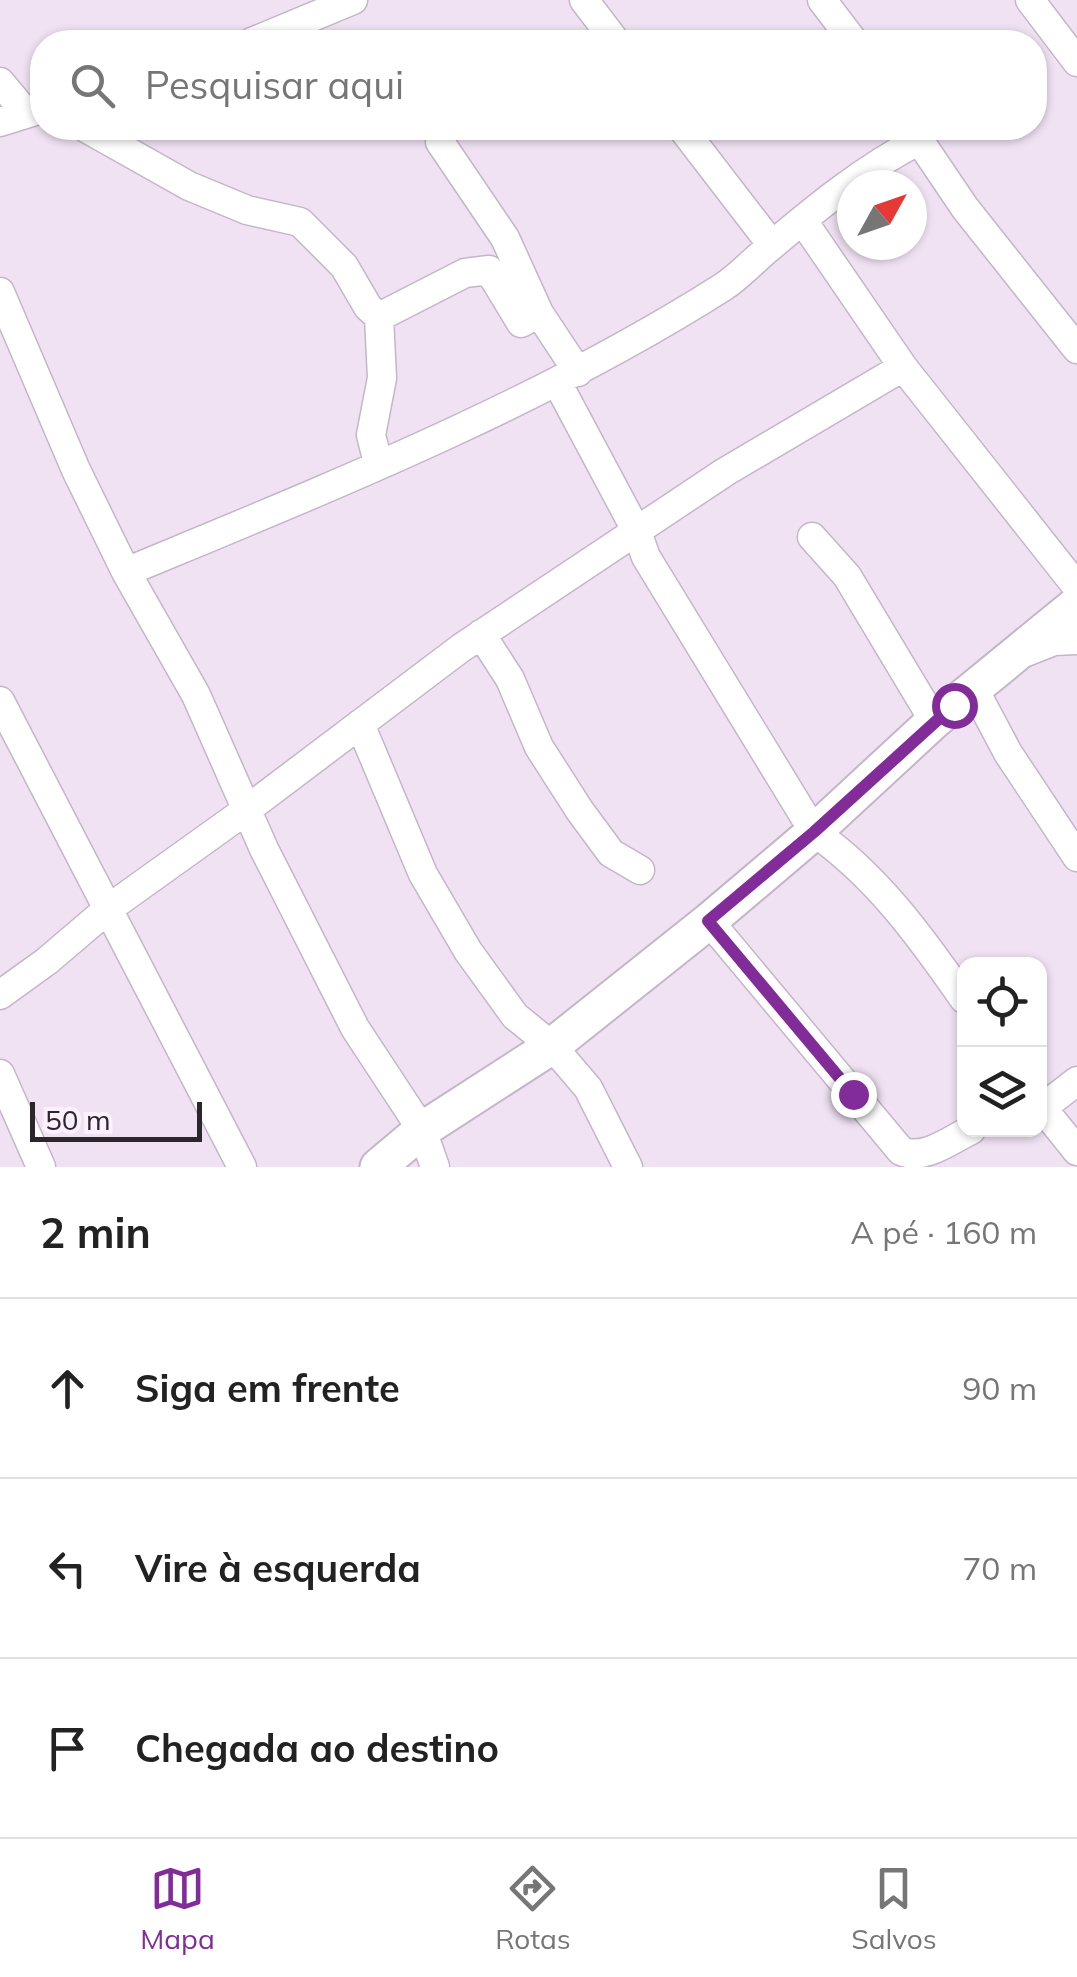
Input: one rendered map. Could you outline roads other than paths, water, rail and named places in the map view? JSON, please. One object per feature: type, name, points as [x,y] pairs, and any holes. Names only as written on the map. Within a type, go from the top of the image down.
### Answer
[{"type":"street","points":[[281,30],[352,0]]},
{"type":"street","points":[[584,0],[607,30]]},
{"type":"street","points":[[822,0],[845,30]]},
{"type":"street","points":[[1030,0],[1077,62]]},
{"type":"street","points":[[0,82],[23,115]]},
{"type":"street","points":[[107,140],[189,186],[247,210],[300,222],[344,266],[379,318],[382,378],[371,435],[378,463]]},
{"type":"street","points":[[691,140],[772,245]]},
{"type":"street","points":[[126,572],[567,376],[728,284],[907,140]]},
{"type":"street","points":[[918,140],[986,237],[1077,349]]},
{"type":"street","points":[[440,142],[504,238],[646,557],[814,832],[841,850],[870,878],[926,944],[957,989]]},
{"type":"street","points":[[803,221],[903,367],[1077,588]]},
{"type":"street","points":[[379,318],[464,272],[480,270],[488,270],[521,323],[539,313]]},
{"type":"street","points":[[0,292],[76,470],[126,572],[196,695],[245,811],[355,1028],[422,1130],[436,1167]]},
{"type":"street","points":[[0,995],[47,962],[108,910],[481,634],[725,472],[903,367]]},
{"type":"street","points":[[812,537],[847,576],[934,721]]},
{"type":"street","points":[[378,1167],[422,1130],[552,1046],[708,921],[814,832],[934,721],[1077,604]]},
{"type":"street","points":[[481,634],[510,678],[539,747],[580,811],[611,853],[640,870]]},
{"type":"street","points":[[1011,659],[1054,640],[1077,640]]},
{"type":"street","points":[[974,688],[1002,742],[1077,857]]},
{"type":"street","points":[[0,701],[242,1167]]},
{"type":"street","points":[[360,724],[424,874],[468,951],[515,1016],[552,1046],[588,1088],[628,1167]]},
{"type":"street","points":[[708,921],[901,1152],[912,1156],[957,1137]]},
{"type":"street","points":[[0,1074],[41,1167]]},
{"type":"street","points":[[1047,1102],[1077,1081]]},
{"type":"street","points":[[1047,1114],[1077,1151]]}]
